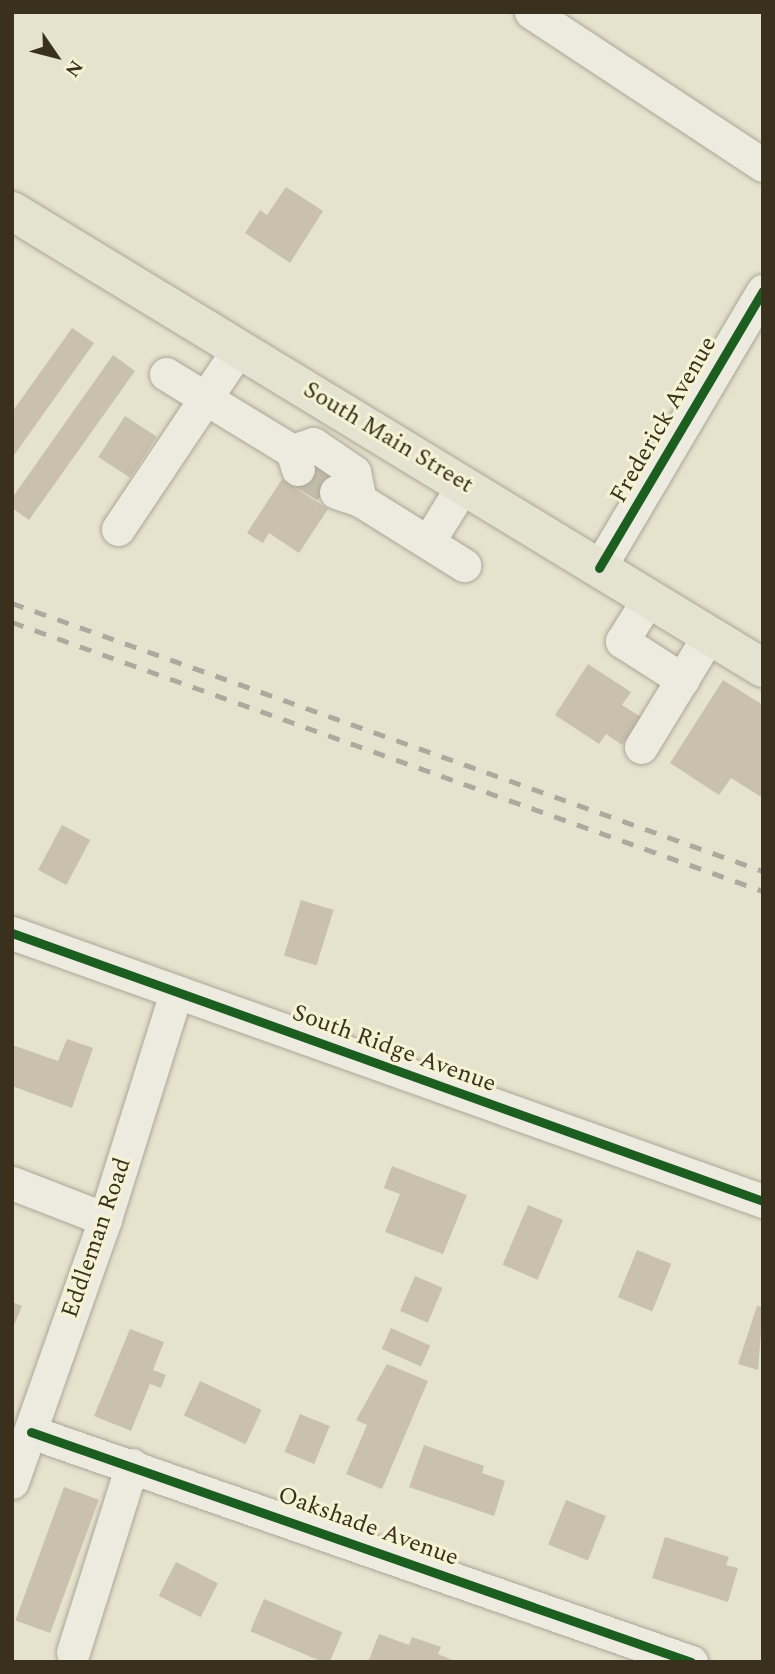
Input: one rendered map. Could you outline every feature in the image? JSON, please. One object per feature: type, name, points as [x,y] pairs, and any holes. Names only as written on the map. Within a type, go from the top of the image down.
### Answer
[{"type":"main road","name":"South Main Street","points":[[12,211],[763,668]]},
{"type":"street","points":[[531,12],[763,165]]},
{"type":"street","name":"Frederick Avenue","points":[[599,568],[763,291]]},
{"type":"street","points":[[118,529],[239,348]]},
{"type":"street","points":[[166,374],[295,460],[313,444],[354,472],[348,496],[464,565]]},
{"type":"street","points":[[332,457],[358,420]]},
{"type":"street","points":[[428,542],[464,484]]},
{"type":"street","points":[[649,598],[622,641],[683,680]]},
{"type":"street","points":[[641,747],[709,635]]},
{"type":"street","name":"South Ridge Avenue","points":[[12,933],[763,1201]]},
{"type":"street","name":"Eddleman Road","points":[[12,1482],[105,1219],[176,992]]},
{"type":"street","points":[[12,1183],[105,1219]]},
{"type":"street","name":"Oakshade Avenue","points":[[31,1432],[691,1662]]},
{"type":"street","points":[[73,1652],[132,1465]]},
{"type":"building","points":[[286,187],[323,211],[290,263],[245,233],[260,210],[267,215]]},
{"type":"building","points":[[72,328],[94,343],[12,458],[12,412]]},
{"type":"building","points":[[113,355],[135,371],[29,520],[12,508],[12,498]]},
{"type":"building","points":[[125,416],[157,437],[130,478],[98,457]]},
{"type":"building","points":[[311,449],[348,473],[333,496],[296,472]]},
{"type":"building","points":[[282,479],[328,509],[299,553],[269,533],[263,543],[247,533]]},
{"type":"building","points":[[588,664],[631,692],[622,705],[641,717],[622,745],[606,734],[599,744],[555,715]]},
{"type":"building","points":[[723,680],[763,705],[763,798],[731,778],[719,795],[670,763]]},
{"type":"building","points":[[62,825],[90,840],[66,885],[38,870]]},
{"type":"building","points":[[301,900],[334,910],[317,965],[284,955]]},
{"type":"building","points":[[67,1039],[93,1048],[72,1108],[12,1086],[12,1045],[58,1061]]},
{"type":"building","points":[[392,1166],[467,1195],[443,1254],[385,1232],[400,1194],[384,1188]]},
{"type":"building","points":[[528,1205],[563,1220],[538,1280],[503,1265]]},
{"type":"building","points":[[637,1250],[671,1264],[652,1311],[618,1297]]},
{"type":"building","points":[[415,1276],[443,1288],[428,1323],[400,1311]]},
{"type":"building","points":[[12,1302],[22,1306],[12,1330]]},
{"type":"building","points":[[757,1306],[763,1307],[758,1370],[738,1364]]},
{"type":"building","points":[[391,1328],[430,1345],[421,1367],[382,1349]]},
{"type":"building","points":[[130,1329],[164,1342],[153,1370],[166,1375],[161,1388],[150,1384],[131,1431],[94,1416]]},
{"type":"building","points":[[387,1364],[428,1381],[382,1489],[346,1474],[367,1425],[356,1420]]},
{"type":"building","points":[[200,1381],[262,1410],[246,1444],[184,1415]]},
{"type":"building","points":[[300,1414],[330,1426],[314,1464],[285,1452]]},
{"type":"building","points":[[424,1445],[484,1466],[482,1473],[505,1481],[494,1516],[409,1487]]},
{"type":"building","points":[[64,1487],[99,1500],[50,1633],[15,1620]]},
{"type":"building","points":[[566,1500],[606,1516],[588,1561],[548,1545]]},
{"type":"building","points":[[665,1537],[729,1557],[726,1565],[738,1568],[728,1602],[652,1578]]},
{"type":"building","points":[[176,1562],[218,1583],[201,1617],[159,1596]]},
{"type":"building","points":[[264,1599],[342,1632],[330,1662],[323,1662],[250,1631]]},
{"type":"building","points":[[379,1634],[409,1645],[412,1637],[441,1647],[438,1654],[457,1662],[368,1662]]},
{"type":"tunnel","points":[[298,469],[336,492]]},
{"type":"railway","points":[[12,603],[763,871]]},
{"type":"railway","points":[[12,622],[763,891]]},
{"type":"cycle path","points":[[599,568],[763,291]]},
{"type":"cycle path","points":[[12,933],[763,1201]]},
{"type":"cycle path","points":[[31,1432],[691,1662]]}]
